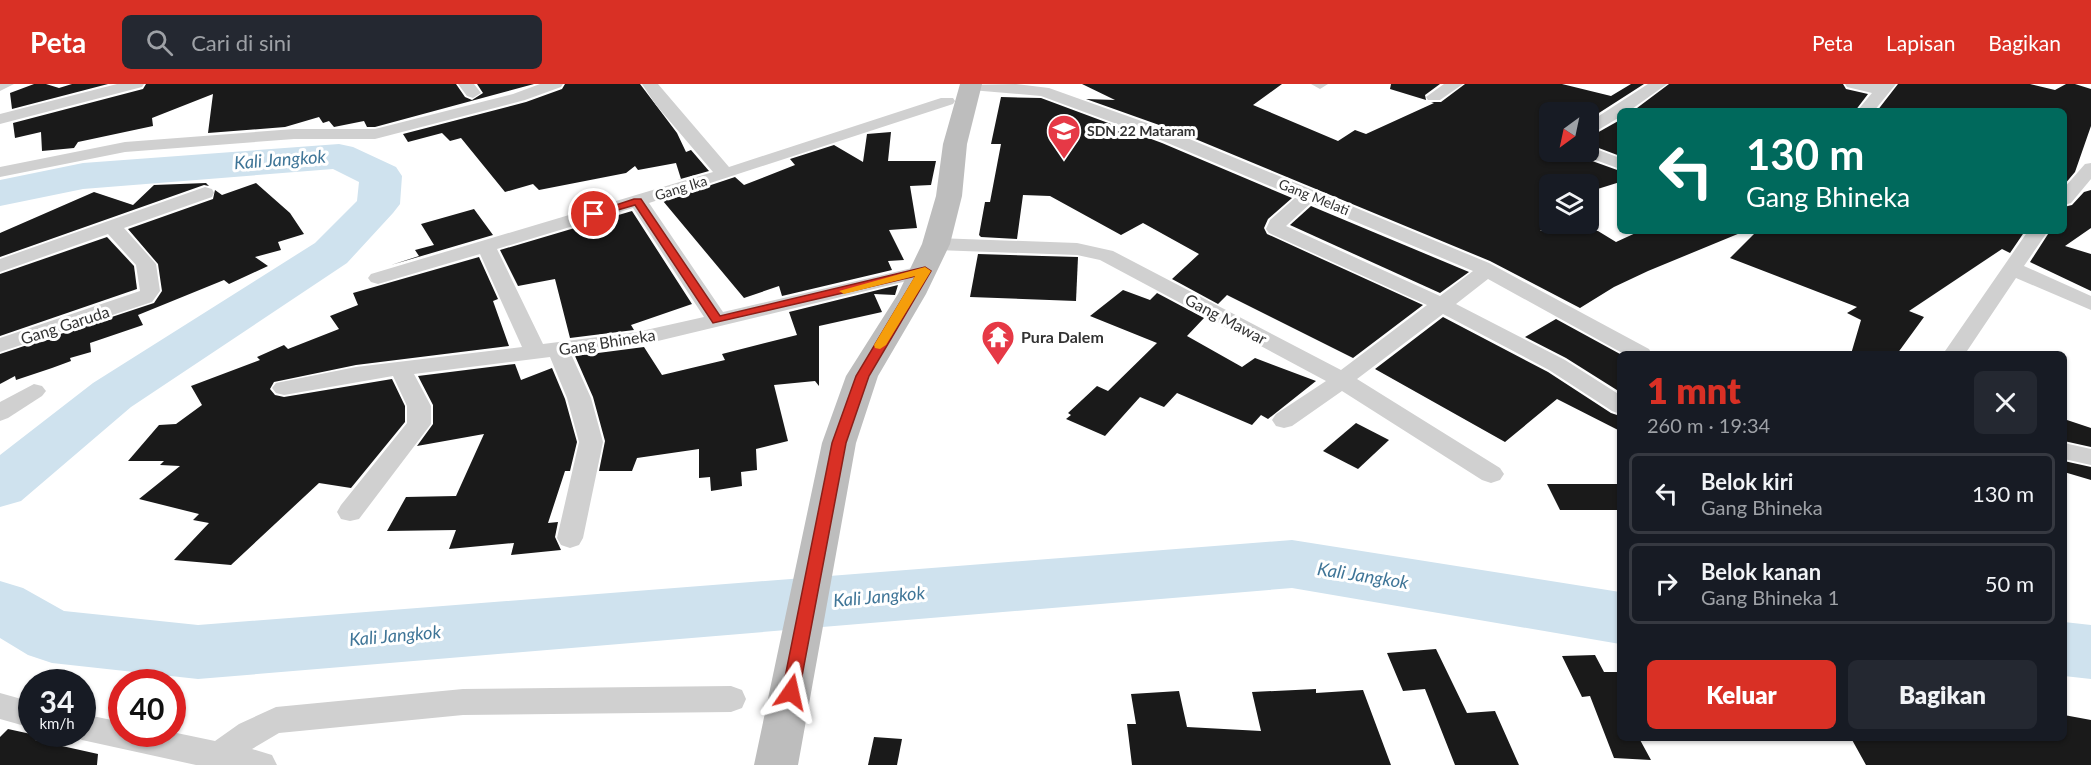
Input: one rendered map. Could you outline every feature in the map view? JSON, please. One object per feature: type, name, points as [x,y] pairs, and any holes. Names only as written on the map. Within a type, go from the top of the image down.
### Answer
[{"type":"street","points":[[0,86],[6,84]]},
{"type":"street","points":[[0,119],[136,84]]},
{"type":"street","points":[[0,172],[125,147],[294,134],[375,134],[519,97],[555,84]]},
{"type":"street","points":[[650,84],[662,102],[725,174]]},
{"type":"street","points":[[777,762],[839,443],[862,376],[925,271],[936,244],[949,196],[955,144],[954,111],[938,84]]},
{"type":"street","points":[[954,111],[971,84]]},
{"type":"street","name":"Gang Melati","points":[[971,84],[1049,87],[1487,270],[1636,351]]},
{"type":"street","points":[[1434,98],[1455,84]]},
{"type":"street","points":[[1623,108],[1659,84]]},
{"type":"street","points":[[1853,84],[1884,87]]},
{"type":"street","points":[[1867,108],[1884,87]]},
{"type":"street","name":"Gang Ika","points":[[378,278],[486,248],[725,174],[954,111]]},
{"type":"street","points":[[1599,124],[1617,112]]},
{"type":"street","points":[[1599,155],[1617,163]]},
{"type":"street","points":[[2067,196],[2091,168]]},
{"type":"street","points":[[0,266],[113,228],[206,193]]},
{"type":"street","points":[[1309,195],[1277,224],[1276,229],[1441,304],[1557,365],[1617,404]]},
{"type":"street","points":[[638,201],[717,320]]},
{"type":"street","name":"Gang Garuda","points":[[0,345],[145,298],[150,291],[146,264],[113,228]]},
{"type":"street","points":[[1956,351],[2036,234]]},
{"type":"street","name":"Gang Mawar","points":[[936,244],[1094,250],[1342,380],[1491,474]]},
{"type":"street","points":[[486,248],[547,351],[579,398],[591,442],[570,538]]},
{"type":"street","points":[[2012,268],[2091,304]]},
{"type":"street","points":[[1284,420],[1342,380],[1487,270]]},
{"type":"street","name":"Gang Bhineka","points":[[284,388],[400,368],[637,339],[925,271]]},
{"type":"street","points":[[350,512],[419,424],[419,406],[400,368]]},
{"type":"street","points":[[0,413],[34,391]]},
{"type":"street","points":[[2067,452],[2091,457]]},
{"type":"street","points":[[218,761],[254,730],[276,720],[463,702],[731,699]]},
{"type":"street","points":[[0,706],[18,711]]},
{"type":"street","points":[[96,730],[218,761],[261,765]]},
{"type":"building","points":[[34,84],[46,84],[59,88],[72,84],[108,84],[12,109],[10,93]]},
{"type":"building","points":[[146,84],[456,84],[465,97],[472,100],[483,93],[477,84],[534,84],[375,127],[367,127],[364,121],[334,127],[329,121],[323,123],[319,117],[285,127],[208,133],[213,94],[152,118],[153,126],[78,142],[74,148],[42,151],[41,132],[15,138],[13,123],[143,89]]},
{"type":"building","points":[[565,84],[640,84],[677,133],[686,152],[691,150],[709,171],[681,179],[676,163],[638,170],[635,166],[626,173],[539,190],[533,184],[505,192],[461,138],[450,141],[442,133],[408,142],[403,134],[526,102],[562,89]]},
{"type":"building","points":[[1082,84],[1282,84],[1253,105],[1338,141],[1355,130],[1366,134],[1434,103],[1431,102],[1441,102],[1465,84],[1562,84],[1611,96],[1631,84],[1644,84],[1599,113],[1599,102],[1539,102],[1539,162],[1595,162],[1617,170],[1617,183],[1599,189],[1599,174],[1539,174],[1539,234],[1599,234],[1599,232],[1616,242],[1633,234],[1738,234],[1648,271],[1614,287],[1580,308],[1490,261],[1176,131],[1086,99],[1115,100]]},
{"type":"building","points":[[1391,84],[1440,84],[1425,95],[1426,100],[1390,89]]},
{"type":"building","points":[[1669,84],[1843,84],[1846,89],[1868,94],[1857,108],[1637,108]]},
{"type":"building","points":[[1898,84],[2030,84],[2055,90],[2066,84],[2075,84],[2091,89],[2091,126],[2075,172],[2067,181],[2067,108],[1879,108]]},
{"type":"building","points":[[1001,97],[1041,98],[1162,143],[1292,198],[1268,219],[1264,228],[1267,234],[1423,305],[1353,358],[1227,295],[1218,304],[1172,279],[1199,254],[1143,223],[1121,235],[1050,196],[1023,195],[1017,239],[981,237],[979,235],[985,202],[990,202],[1001,144],[991,144]]},
{"type":"building","points":[[1617,122],[1617,155],[1599,148],[1599,132]]},
{"type":"building","points":[[891,132],[888,161],[936,161],[931,185],[910,186],[917,228],[889,230],[904,260],[888,261],[892,270],[782,296],[779,286],[744,298],[663,201],[735,177],[744,185],[795,165],[790,159],[834,145],[863,162],[867,134]]},
{"type":"building","points":[[206,183],[209,186],[204,185],[0,257],[0,233],[94,192],[133,205],[154,185]]},
{"type":"building","points":[[256,183],[290,213],[304,234],[278,242],[281,250],[255,257],[268,266],[229,284],[224,280],[138,315],[143,325],[90,343],[91,352],[70,358],[71,361],[16,380],[15,376],[0,384],[0,354],[154,303],[162,291],[158,264],[128,229],[213,199],[215,190],[222,195]]},
{"type":"building","points":[[2091,190],[2091,228],[2065,246],[2091,254],[2091,291],[2030,262],[2048,234],[2067,234],[2067,206],[2072,205],[2084,192]]},
{"type":"building","points":[[1311,206],[1469,272],[1440,293],[1290,225]]},
{"type":"building","points":[[474,209],[493,235],[391,265],[419,256],[415,250],[434,245],[421,224]]},
{"type":"building","points":[[632,211],[692,304],[631,325],[634,330],[570,338],[555,279],[518,286],[500,250]]},
{"type":"building","points":[[1754,234],[2023,234],[2010,253],[2002,249],[1909,311],[1924,317],[1899,351],[1852,351],[1861,320],[1847,313],[1857,307],[1730,258]]},
{"type":"building","points":[[107,237],[134,266],[137,289],[0,336],[0,274]]},
{"type":"building","points":[[978,254],[1078,257],[1076,301],[970,297]]},
{"type":"building","points":[[479,257],[498,299],[493,301],[509,346],[356,365],[274,382],[270,389],[275,395],[284,397],[392,379],[405,406],[405,422],[351,488],[319,483],[231,565],[174,560],[209,523],[193,520],[199,514],[139,499],[180,466],[160,465],[164,461],[128,461],[159,425],[176,424],[202,405],[191,386],[260,360],[257,357],[284,345],[288,349],[339,329],[330,316],[358,305],[353,293]]},
{"type":"building","points":[[898,285],[895,295],[874,294],[882,312],[819,326],[819,386],[815,381],[774,385],[788,441],[756,449],[757,470],[741,472],[742,486],[711,491],[710,477],[699,478],[699,449],[637,458],[632,471],[599,471],[605,441],[593,397],[575,356],[644,347],[662,375],[725,360],[722,354],[797,335],[789,312]]},
{"type":"building","points":[[1123,290],[1150,300],[1157,293],[1204,318],[1187,336],[1242,367],[1255,358],[1316,381],[1268,419],[1261,415],[1252,425],[1177,393],[1164,407],[1140,397],[1105,436],[1066,419],[1071,415],[1068,413],[1097,386],[1108,391],[1157,343],[1090,316]]},
{"type":"building","points":[[1443,317],[1548,372],[1617,415],[1617,429],[1557,399],[1505,442],[1375,369]]},
{"type":"building","points":[[1556,319],[1617,352],[1617,390],[1566,358],[1525,337]]},
{"type":"building","points":[[515,364],[521,380],[552,368],[565,399],[577,442],[570,471],[565,471],[548,523],[558,522],[555,537],[561,550],[511,555],[514,543],[449,549],[456,530],[387,531],[406,497],[456,496],[484,434],[417,446],[433,424],[433,405],[418,376]]},
{"type":"building","points":[[2067,420],[2091,428],[2091,447],[2067,442]]},
{"type":"building","points":[[1356,423],[1389,440],[1358,469],[1323,451]]},
{"type":"building","points":[[2067,462],[2091,467],[2091,480],[2067,473]]},
{"type":"building","points":[[1547,484],[1617,484],[1617,510],[1560,510]]},
{"type":"building","points":[[1436,649],[1467,713],[1495,711],[1519,765],[1455,765],[1425,689],[1403,691],[1387,653]]},
{"type":"building","points":[[1595,655],[1604,672],[1617,672],[1617,741],[1641,741],[1651,760],[1614,758],[1590,696],[1582,697],[1562,656]]},
{"type":"building","points":[[1316,689],[1316,693],[1363,690],[1391,765],[1132,765],[1127,724],[1136,724],[1131,694],[1179,691],[1187,727],[1261,731],[1252,692]]},
{"type":"building","points":[[2067,716],[2091,720],[2091,765],[1866,765],[1853,741],[2067,741]]},
{"type":"building","points":[[8,729],[18,731],[18,747],[66,747],[98,754],[97,765],[0,765],[0,737]]},
{"type":"building","points":[[874,737],[902,739],[897,765],[868,765]]},
{"type":"waterway","name":"Kali Jangkok","points":[[0,193],[83,176],[339,156],[381,176],[378,204],[331,253],[112,395],[0,486]]},
{"type":"waterway","name":"Kali Jangkok","points":[[0,606],[52,636],[198,652],[1292,564],[1617,618]]},
{"type":"waterway","name":"Kali Jangkok","points":[[2067,649],[2091,652]]},
{"type":"slow traffic","points":[[844,291],[925,271],[880,345]]},
{"type":"place","name":"SDN 22 Mataram","points":[[1064,160]]},
{"type":"place","name":"Pura Dalem","points":[[998,366]]},
{"type":"route","points":[[594,214],[638,201],[717,320],[925,271],[862,376],[848,411],[839,443],[791,692]]}]
